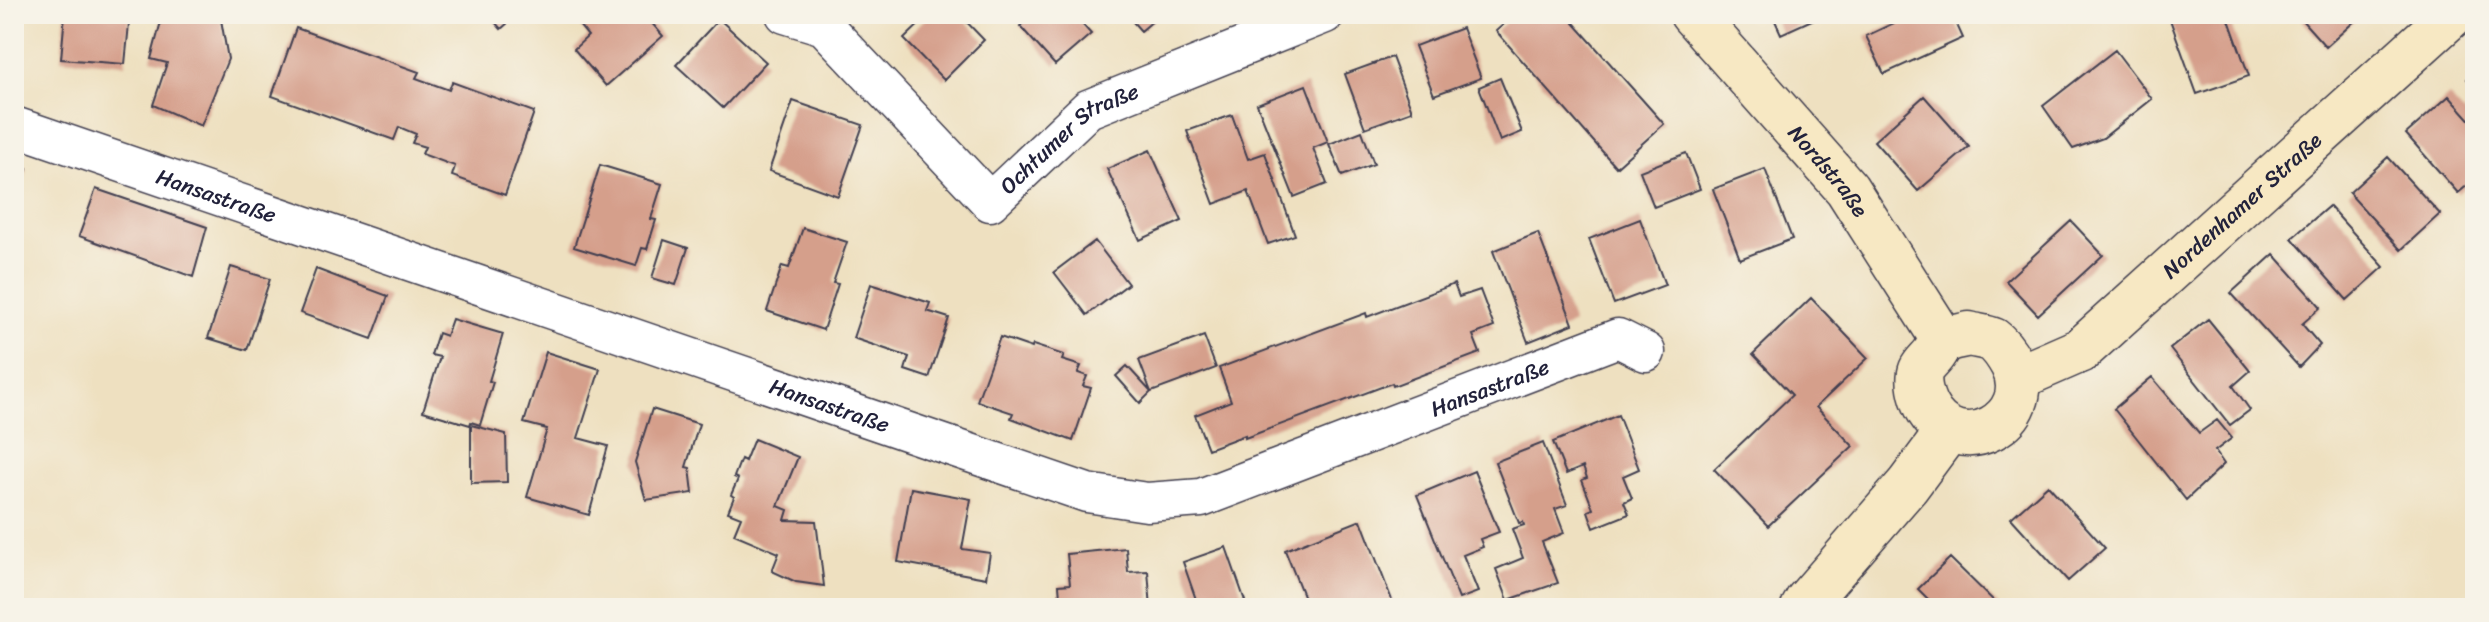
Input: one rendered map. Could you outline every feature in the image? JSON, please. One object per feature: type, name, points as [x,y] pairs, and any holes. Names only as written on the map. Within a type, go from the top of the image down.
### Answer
[{"type":"street","name":"Ochtumer Straße","points":[[785,14],[824,26],[990,202],[1088,109],[1325,14]]},
{"type":"street","name":"Nordstraße","points":[[1692,14],[1847,189],[1944,341]]},
{"type":"street","name":"Nordenhamer Straße","points":[[2019,377],[2081,350],[2453,14]]},
{"type":"street","name":"Hansastraße","points":[[14,126],[1087,493],[1147,502],[1201,498],[1618,338],[1646,352]]},
{"type":"street","points":[[1969,334],[1994,341],[2019,377],[2015,403],[2002,422],[1986,431],[1966,434],[1948,431],[1932,418],[1920,395],[1921,370],[1944,341],[1969,334]]},
{"type":"street","points":[[1803,608],[1908,485],[1948,431]]},
{"type":"building","points":[[65,14],[130,14],[125,64],[61,59]]},
{"type":"building","points":[[163,14],[220,14],[228,59],[201,126],[153,105],[167,63],[151,59]]},
{"type":"building","points":[[488,14],[518,14],[501,29]]},
{"type":"building","points":[[570,14],[644,14],[663,36],[606,86],[574,49],[588,36]]},
{"type":"building","points":[[930,14],[959,14],[984,40],[944,80],[904,39]]},
{"type":"building","points":[[1033,14],[1073,14],[1091,34],[1055,65],[1020,26]]},
{"type":"building","points":[[1126,14],[1161,14],[1141,31]]},
{"type":"building","points":[[1515,14],[1566,14],[1664,124],[1616,167],[1496,31]]},
{"type":"building","points":[[1772,14],[1825,14],[1781,34]]},
{"type":"building","points":[[1913,14],[1952,14],[1963,38],[1884,74],[1866,36]]},
{"type":"building","points":[[2168,14],[2227,14],[2249,76],[2197,94]]},
{"type":"building","points":[[2307,14],[2355,14],[2358,18],[2326,47],[2301,19]]},
{"type":"building","points":[[719,19],[766,62],[723,108],[676,65]]},
{"type":"building","points":[[296,28],[419,72],[416,78],[449,90],[452,82],[534,112],[505,195],[452,176],[455,166],[422,154],[425,147],[412,143],[416,134],[399,127],[394,140],[272,96]]},
{"type":"building","points":[[1462,28],[1481,78],[1434,95],[1415,46]]},
{"type":"building","points":[[2115,50],[2152,99],[2103,138],[2073,149],[2043,106]]},
{"type":"building","points":[[1392,57],[1412,111],[1365,128],[1345,74]]},
{"type":"building","points":[[2475,72],[2475,88],[2467,79]]},
{"type":"building","points":[[1500,78],[1522,132],[1500,141],[1479,87]]},
{"type":"building","points":[[1306,85],[1328,142],[1313,148],[1327,184],[1294,197],[1257,104]]},
{"type":"building","points":[[1924,96],[1969,147],[1918,191],[1874,141]]},
{"type":"building","points":[[2449,96],[2475,125],[2475,179],[2458,193],[2406,134]]},
{"type":"building","points":[[793,101],[863,125],[838,196],[769,171]]},
{"type":"building","points":[[1232,115],[1248,159],[1265,153],[1295,235],[1268,244],[1248,191],[1214,204],[1187,131]]},
{"type":"building","points":[[1362,131],[1374,164],[1342,176],[1329,144]]},
{"type":"building","points":[[1150,150],[1182,221],[1140,240],[1107,169]]},
{"type":"building","points":[[1686,153],[1700,189],[1654,207],[1640,171]]},
{"type":"building","points":[[2388,157],[2440,214],[2401,250],[2349,193]]},
{"type":"building","points":[[14,165],[27,169],[15,207],[14,207]]},
{"type":"building","points":[[600,165],[662,184],[651,219],[656,220],[647,249],[642,248],[636,266],[574,247]]},
{"type":"building","points":[[1765,169],[1792,239],[1740,259],[1713,189]]},
{"type":"building","points":[[96,189],[207,227],[193,277],[79,236]]},
{"type":"building","points":[[2329,206],[2384,267],[2347,300],[2292,238]]},
{"type":"building","points":[[1640,219],[1665,285],[1614,304],[1589,239]]},
{"type":"building","points":[[2071,221],[2103,255],[2038,315],[2006,281]]},
{"type":"building","points":[[803,228],[847,242],[833,283],[838,284],[823,330],[767,311],[782,266],[789,268]]},
{"type":"building","points":[[1538,233],[1573,324],[1528,342],[1493,251]]},
{"type":"building","points":[[664,240],[688,248],[676,285],[652,278]]},
{"type":"building","points":[[1095,241],[1128,284],[1087,315],[1054,272]]},
{"type":"building","points":[[2274,254],[2321,307],[2302,324],[2320,345],[2299,367],[2231,293]]},
{"type":"building","points":[[231,267],[270,279],[247,350],[208,338]]},
{"type":"building","points":[[316,269],[388,296],[372,339],[300,313]]},
{"type":"building","points":[[871,284],[930,303],[927,311],[949,318],[929,378],[905,370],[909,357],[853,338]]},
{"type":"building","points":[[1454,284],[1459,297],[1480,290],[1494,327],[1473,335],[1480,353],[1208,449],[1195,415],[1231,401],[1219,368]]},
{"type":"building","points":[[1811,298],[1868,358],[1816,407],[1853,446],[1768,526],[1714,469],[1792,395],[1753,354]]},
{"type":"building","points":[[452,319],[503,334],[480,425],[423,411],[440,357],[431,355],[438,333],[446,336]]},
{"type":"building","points":[[2208,319],[2250,371],[2233,386],[2250,410],[2230,425],[2170,349]]},
{"type":"building","points":[[1204,336],[1216,368],[1151,392],[1139,360]]},
{"type":"building","points":[[1000,337],[1064,355],[1062,360],[1081,366],[1078,373],[1087,376],[1083,386],[1091,388],[1073,441],[1011,418],[1013,413],[977,401]]},
{"type":"building","points":[[546,352],[600,369],[578,438],[608,446],[589,515],[527,497],[547,429],[524,423]]},
{"type":"building","points":[[1127,366],[1151,392],[1140,403],[1116,376]]},
{"type":"building","points":[[2152,377],[2199,433],[2217,420],[2232,438],[2215,451],[2224,464],[2186,500],[2114,409]]},
{"type":"building","points":[[652,409],[699,424],[686,467],[690,468],[693,493],[646,500],[635,462]]},
{"type":"building","points":[[1618,415],[1639,469],[1623,476],[1632,498],[1624,502],[1629,514],[1594,528],[1588,511],[1593,509],[1582,480],[1587,478],[1583,467],[1566,474],[1553,442]]},
{"type":"building","points":[[471,425],[506,434],[507,482],[471,483]]},
{"type":"building","points":[[754,439],[798,457],[778,506],[788,510],[785,520],[816,521],[824,586],[796,582],[772,571],[779,553],[734,534],[741,517],[728,512],[738,479],[734,477]]},
{"type":"building","points":[[1543,443],[1567,505],[1555,509],[1564,533],[1542,542],[1558,583],[1508,600],[1496,569],[1523,558],[1512,529],[1524,525],[1523,522],[1519,523],[1495,462]]},
{"type":"building","points":[[1474,471],[1499,532],[1480,539],[1483,547],[1463,555],[1478,592],[1459,599],[1417,495]]},
{"type":"building","points":[[2048,485],[2105,548],[2068,581],[2011,518]]},
{"type":"building","points":[[911,488],[971,499],[962,549],[990,553],[986,578],[898,562]]},
{"type":"building","points":[[1361,520],[1395,608],[1308,608],[1285,550]]},
{"type":"building","points":[[1226,547],[1245,601],[1237,604],[1238,608],[1199,608],[1183,562]]},
{"type":"building","points":[[1126,548],[1128,572],[1148,571],[1151,608],[1061,608],[1059,585],[1070,584],[1067,554]]},
{"type":"building","points":[[1950,558],[2001,608],[1937,608],[1918,589]]}]
